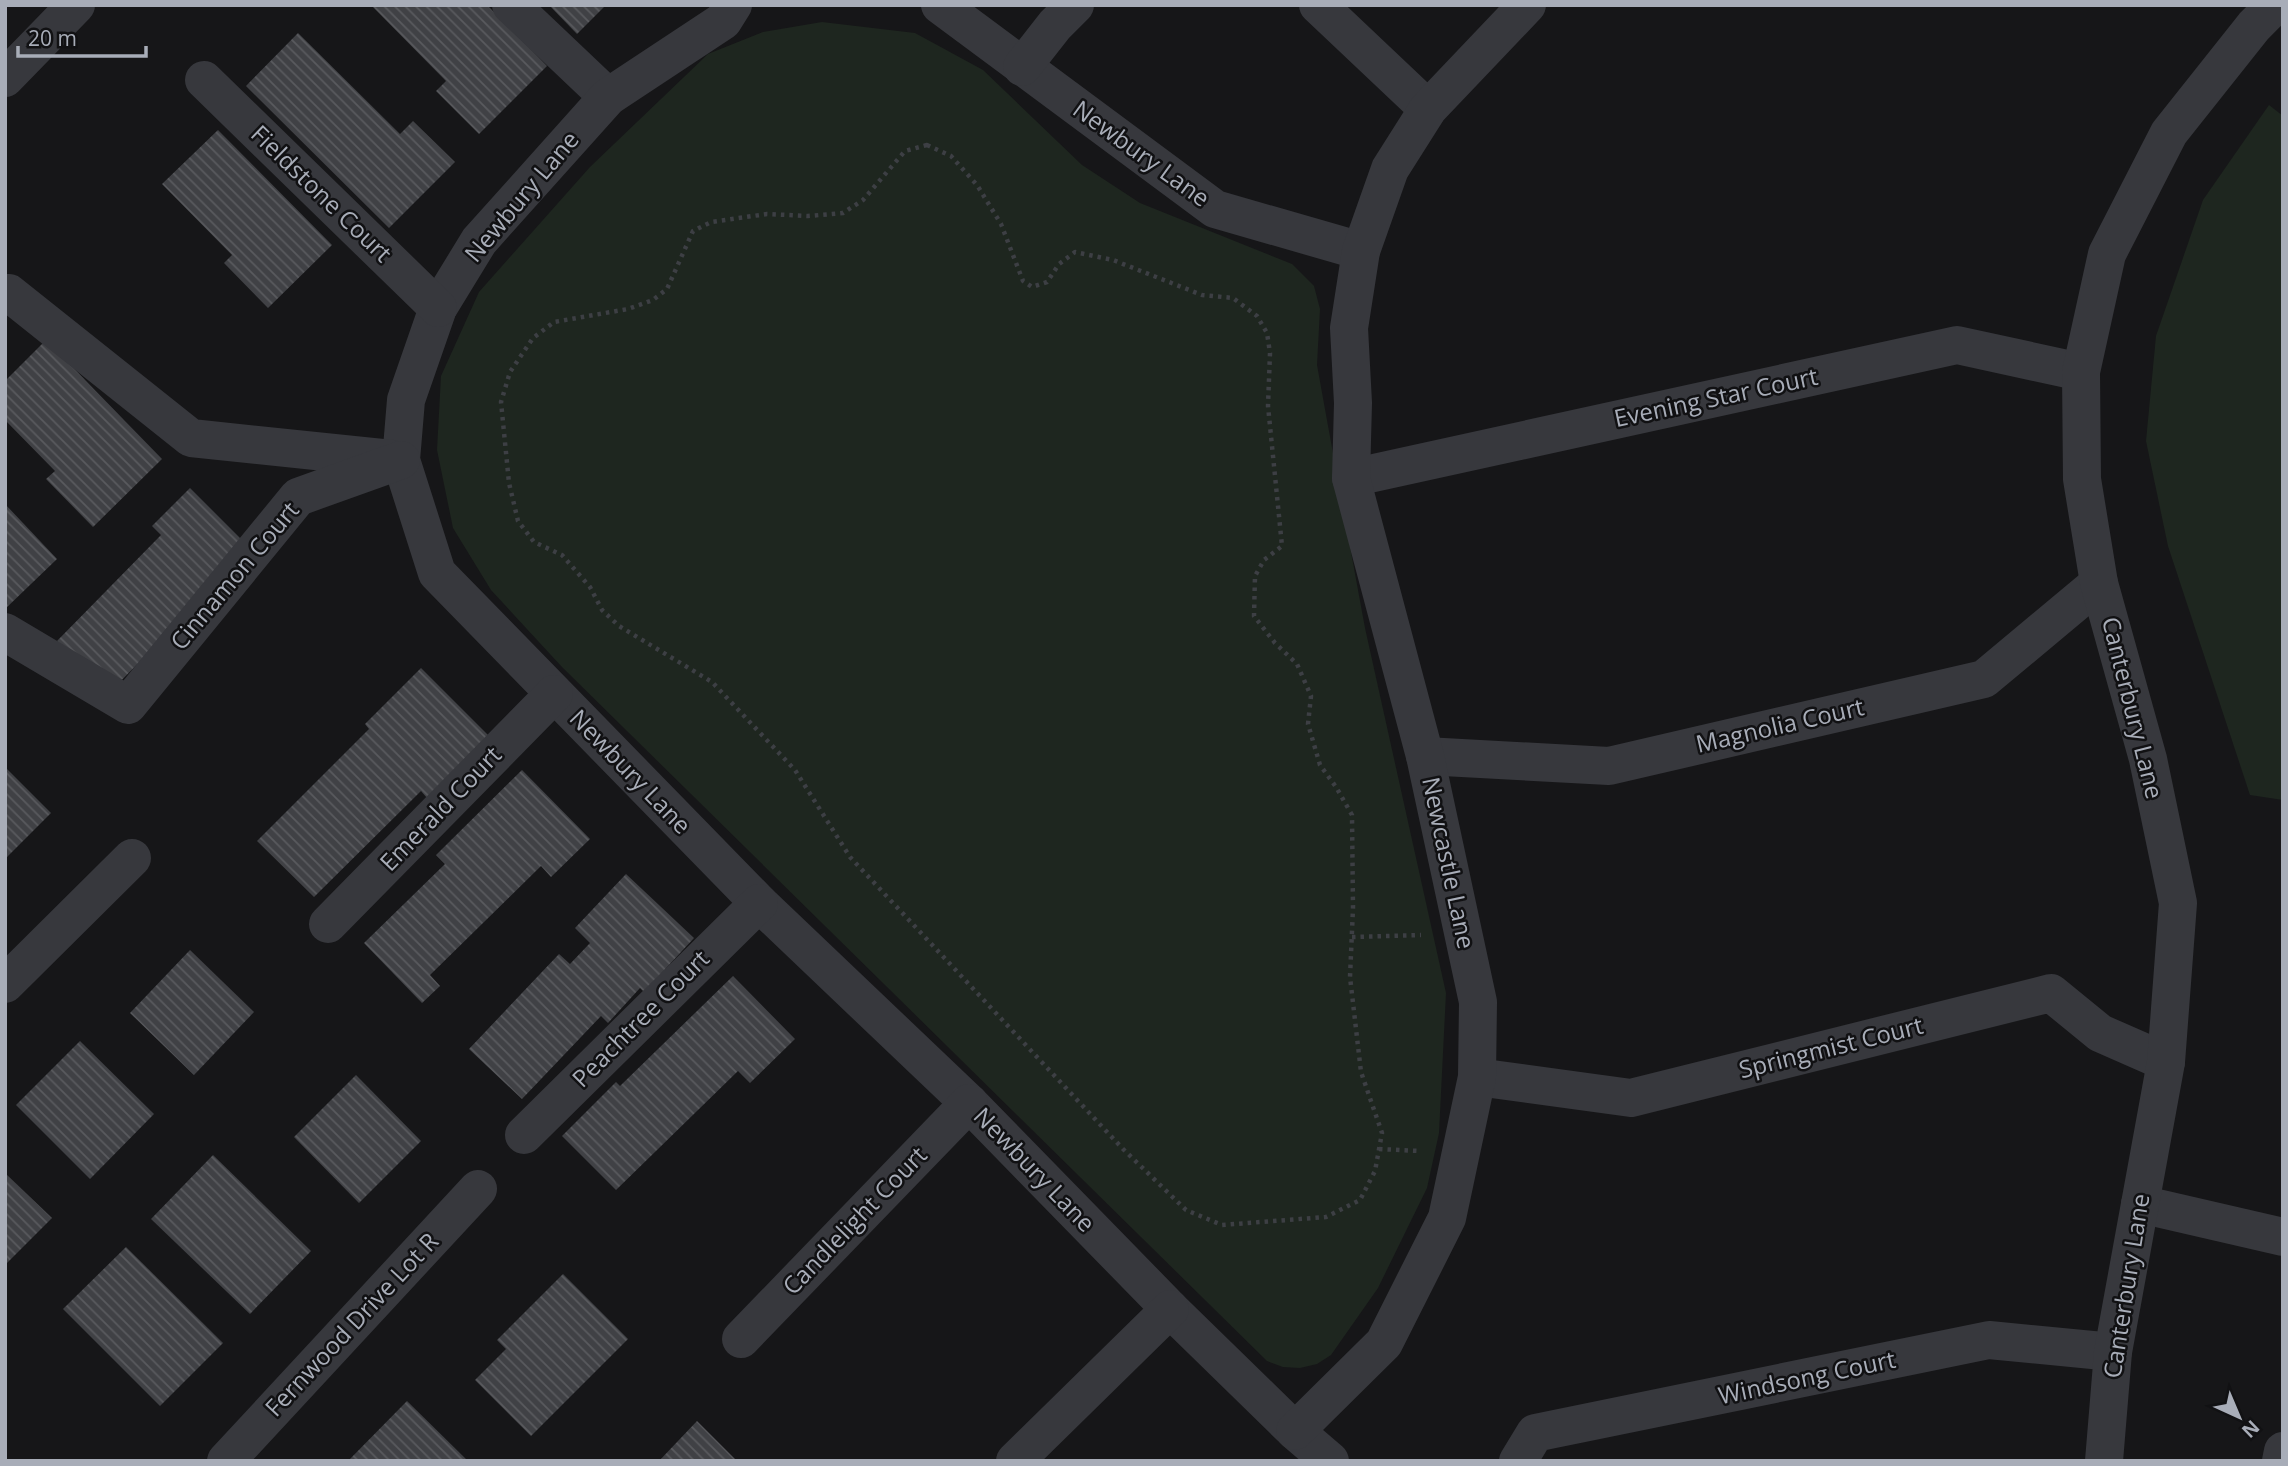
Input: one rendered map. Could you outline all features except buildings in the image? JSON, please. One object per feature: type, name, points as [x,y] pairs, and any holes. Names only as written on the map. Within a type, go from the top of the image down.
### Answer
[{"type":"street","points":[[5,78],[76,5]]},
{"type":"street","points":[[510,5],[608,97]]},
{"type":"street","name":"Newbury Lane","points":[[733,5],[723,21],[608,97],[480,241],[438,308],[406,400],[401,460],[437,573],[759,904],[969,1103],[1170,1309],[1295,1431],[1330,1461]]},
{"type":"street","name":"Newbury Lane","points":[[940,5],[1215,209],[1361,251]]},
{"type":"street","points":[[1022,67],[1055,25],[1075,5]]},
{"type":"street","points":[[1318,5],[1428,109]]},
{"type":"street","points":[[1361,251],[1390,169],[1428,109],[1527,5]]},
{"type":"street","name":"Canterbury Lane","points":[[2104,1461],[2113,1352],[2166,1062],[2178,903],[2148,759],[2099,583],[2082,479],[2081,372],[2107,254],[2169,133],[2254,12]]},
{"type":"street","name":"Fieldstone Court","points":[[204,79],[438,308]]},
{"type":"street","name":"Newcastle Lane","points":[[1295,1431],[1384,1343],[1447,1218],[1477,1077],[1478,1002],[1425,756],[1351,478],[1353,402],[1349,328],[1361,251]]},
{"type":"street","points":[[9,293],[191,438],[401,460]]},
{"type":"street","name":"Evening Star Court","points":[[1351,478],[1957,345],[2081,372]]},
{"type":"street","name":"Cinnamon Court","points":[[5,632],[128,705],[298,497],[401,460]]},
{"type":"street","name":"Magnolia Court","points":[[1425,756],[1609,766],[1984,679],[2099,583]]},
{"type":"street","name":"Emerald Court","points":[[328,924],[554,694]]},
{"type":"street","points":[[5,984],[132,858]]},
{"type":"street","name":"Peachtree Court","points":[[524,1135],[759,904]]},
{"type":"street","name":"Springmist Court","points":[[1477,1077],[1631,1098],[2051,993],[2100,1033],[2166,1062]]},
{"type":"street","name":"Candlelight Court","points":[[741,1339],[969,1103]]},
{"type":"street","name":"Fernwood Drive Lot R","points":[[226,1461],[478,1189]]},
{"type":"street","points":[[2140,1203],[2283,1237]]},
{"type":"street","points":[[1015,1461],[1170,1309]]},
{"type":"street","name":"Windsong Court","points":[[1518,1461],[1535,1433],[1989,1340],[2113,1352]]},
{"type":"street","points":[[2281,1461],[2283,1451]]},
{"type":"path","points":[[927,145],[951,156],[977,185],[1001,224],[1023,281],[1032,286],[1046,282],[1059,264],[1074,252],[1113,260],[1202,295],[1233,298],[1257,316],[1267,334],[1270,353],[1268,406],[1282,546],[1264,560],[1255,576],[1254,616],[1275,643],[1297,664],[1311,696],[1308,724],[1320,765],[1352,816],[1352,937],[1350,977],[1361,1072],[1382,1133],[1375,1171],[1360,1200],[1326,1217],[1268,1223],[1222,1225],[1186,1210],[1123,1149],[850,858],[795,770],[712,682],[619,626],[602,610],[590,587],[562,555],[534,542],[518,521],[509,483],[500,402],[510,372],[533,338],[554,322],[628,309],[653,300],[667,289],[693,231],[711,222],[766,214],[808,216],[843,213],[863,200],[905,151],[927,145]]},
{"type":"path","points":[[1352,937],[1463,934]]},
{"type":"shaded area","points":[[822,22],[915,33],[983,70],[1082,165],[1140,203],[1292,264],[1314,286],[1320,309],[1317,365],[1365,628],[1446,993],[1439,1133],[1427,1188],[1378,1288],[1331,1355],[1317,1364],[1300,1368],[1283,1367],[1267,1361],[562,667],[491,590],[453,528],[437,450],[441,376],[479,292],[590,167],[708,54],[763,32]]},
{"type":"shaded area","points":[[2269,105],[2283,116],[2283,800],[2250,795],[2168,546],[2146,441],[2156,336],[2203,200]]}]
